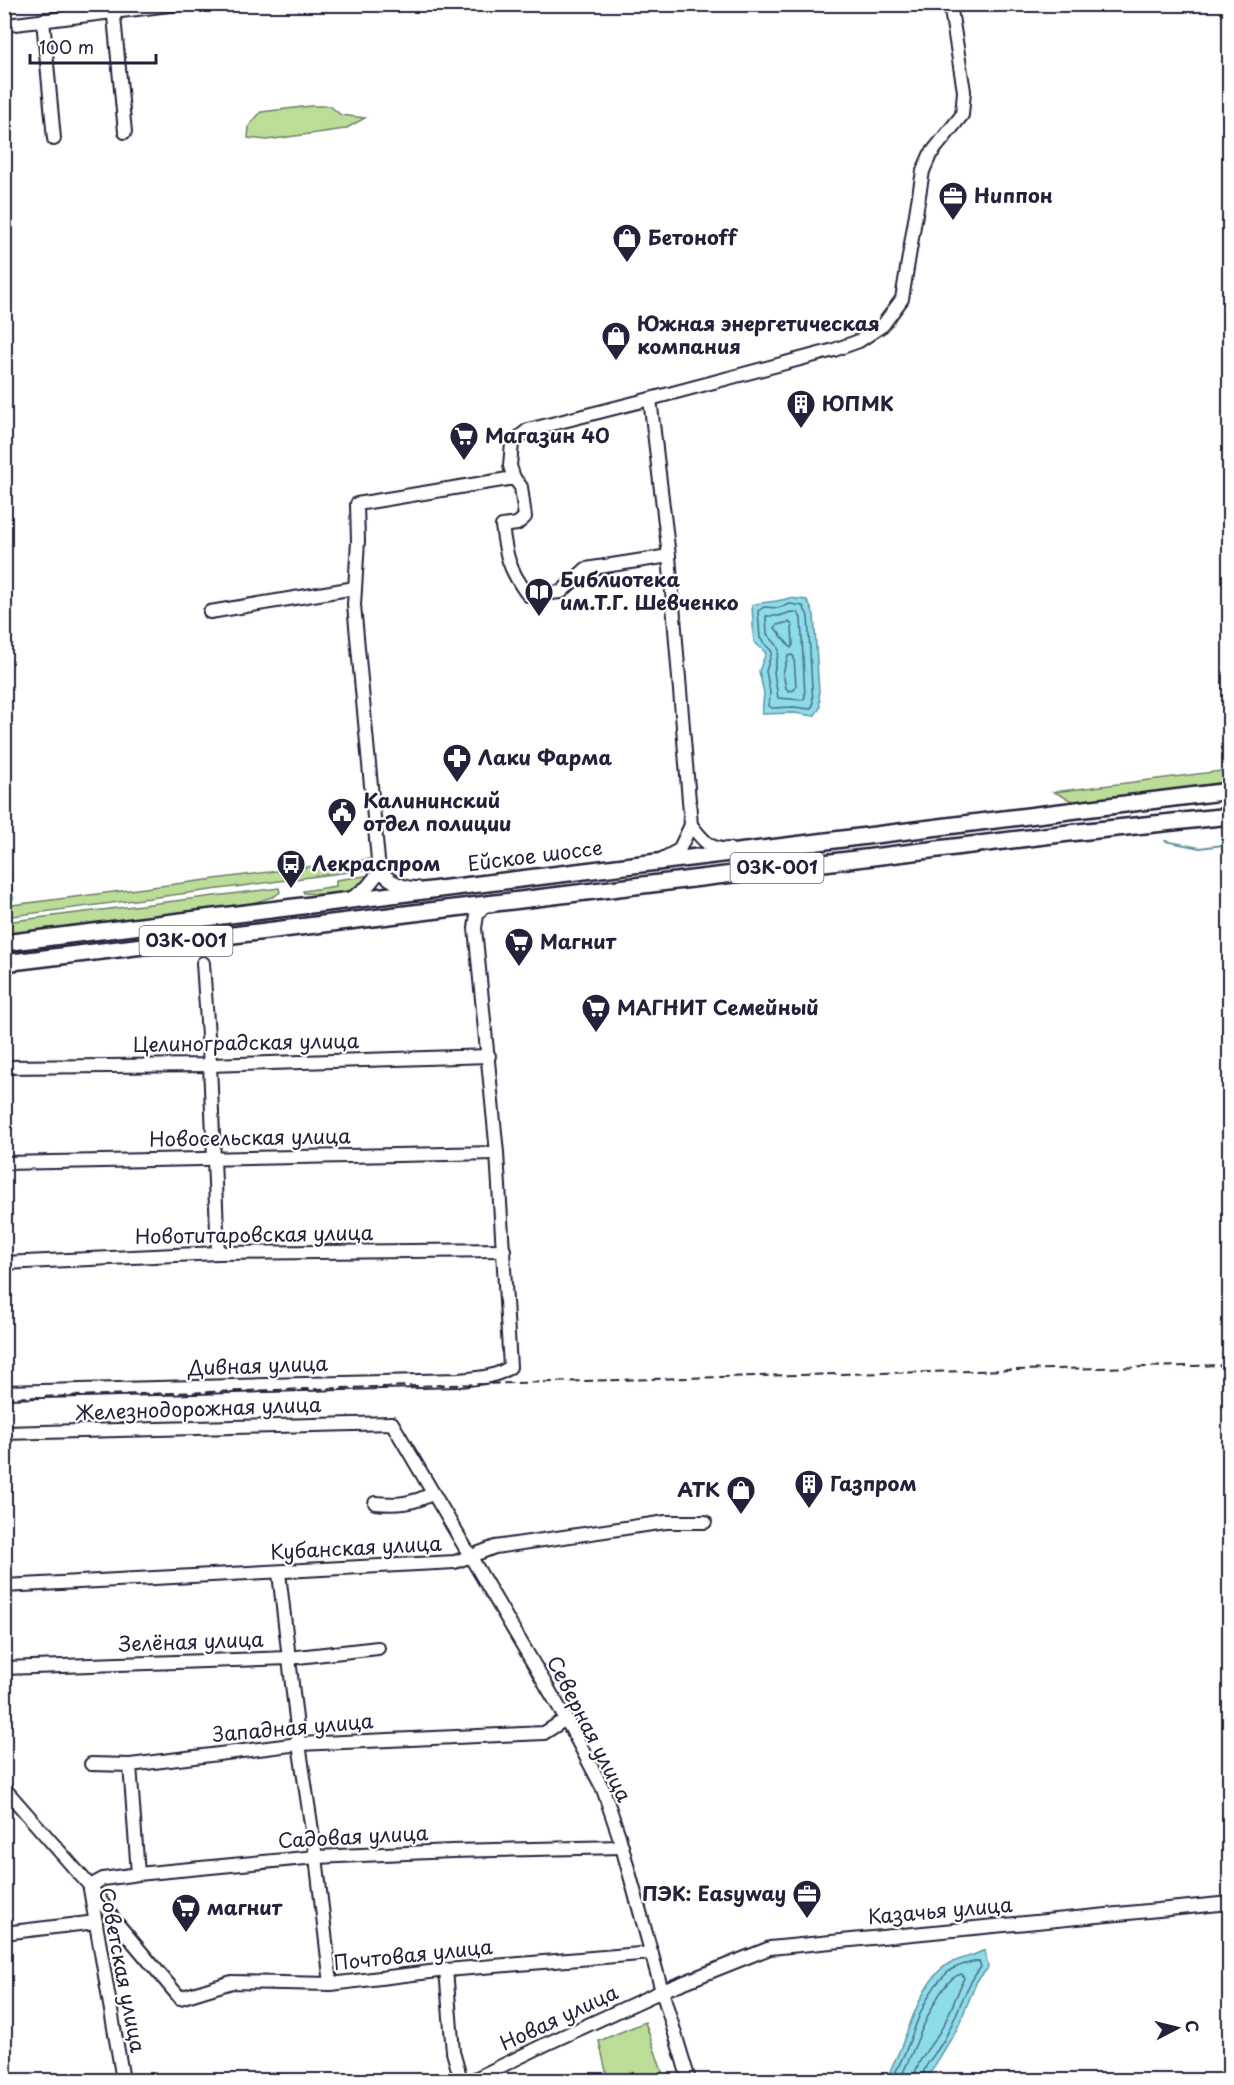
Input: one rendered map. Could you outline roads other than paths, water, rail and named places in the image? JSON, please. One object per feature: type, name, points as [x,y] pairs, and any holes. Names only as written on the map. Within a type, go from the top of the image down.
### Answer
[{"type":"main road","name":"Ейское шоссе","points":[[4,943],[1230,791]]},
{"type":"main road","name":"03К-001","points":[[4,963],[1069,833],[1230,816]]},
{"type":"street","points":[[7,25],[113,8],[178,4]]},
{"type":"street","points":[[669,556],[586,569],[561,592],[528,595],[518,583],[506,559],[502,526],[517,524],[525,518],[521,487],[514,478],[510,466],[512,443],[528,430],[834,351],[859,340],[883,325],[902,299],[923,171],[930,155],[962,115],[964,91],[950,4]]},
{"type":"street","points":[[113,8],[125,132]]},
{"type":"street","points":[[43,20],[54,139]]},
{"type":"street","points":[[650,399],[669,556],[691,825],[679,850],[655,863]]},
{"type":"street","points":[[453,888],[444,885],[412,889],[396,883],[381,870],[354,605],[358,541],[357,504],[514,478]]},
{"type":"street","points":[[210,612],[355,588]]},
{"type":"street","points":[[691,825],[709,846],[716,849],[753,846],[758,850]]},
{"type":"street","points":[[348,901],[367,887],[381,870]]},
{"type":"street","points":[[485,904],[477,915],[475,928],[489,1056],[504,1250]]},
{"type":"street","points":[[454,908],[467,916],[475,928]]},
{"type":"street","points":[[203,963],[218,1253]]},
{"type":"street","name":"Целиноградская улица","points":[[4,1067],[210,1065],[489,1056]]},
{"type":"street","name":"Новосельская улица","points":[[4,1163],[497,1153]]},
{"type":"street","name":"Новотитаровская улица","points":[[4,1263],[218,1253],[504,1250]]},
{"type":"street","name":"Дивная улица","points":[[4,1392],[458,1380],[498,1374],[510,1367],[504,1250]]},
{"type":"street","name":"Железнодорожная улица","points":[[4,1434],[392,1423]]},
{"type":"street","name":"Северная улица","points":[[392,1423],[566,1719],[603,1789],[689,2080]]},
{"type":"street","points":[[375,1503],[394,1505],[420,1500],[433,1493]]},
{"type":"street","name":"Кубанская улица","points":[[4,1586],[455,1562],[495,1546],[666,1522],[705,1522]]},
{"type":"street","points":[[279,1573],[331,1983]]},
{"type":"street","name":"Зелёная улица","points":[[4,1668],[289,1658],[378,1648]]},
{"type":"street","name":"Западная улица","points":[[91,1764],[130,1765],[299,1744],[544,1733],[566,1719]]},
{"type":"street","points":[[130,1765],[138,1874]]},
{"type":"street","name":"Советская улица","points":[[4,1788],[90,1886],[123,2080]]},
{"type":"street","name":"Садовая улица","points":[[90,1886],[103,1879],[138,1874],[316,1857],[622,1847]]},
{"type":"street","name":"Почтовая улица","points":[[90,1886],[180,1998],[232,1982],[331,1983],[446,1970],[652,1953]]},
{"type":"street","name":"Казачья улица","points":[[662,1991],[778,1946],[1230,1903]]},
{"type":"street","points":[[4,1933],[96,1923]]},
{"type":"street","points":[[446,1970],[453,2052],[460,2080]]},
{"type":"street","name":"Новая улица","points":[[473,2080],[543,2045],[662,1991]]},
{"type":"water","points":[[789,598],[807,600],[814,615],[820,708],[814,716],[794,713],[762,714],[764,693],[759,671],[766,653],[754,642],[752,605]]},
{"type":"water","points":[[985,1950],[988,1968],[977,1981],[957,2029],[926,2080],[888,2080],[915,2011],[932,1980],[949,1964]]},
{"type":"waterway","points":[[1165,841],[1200,848],[1230,844]]},
{"type":"railway","points":[[4,1398],[1230,1365]]},
{"type":"place","name":"Ниппон","points":[[953,222]]},
{"type":"place","name":"Бетонoff","points":[[627,264]]},
{"type":"place","name":"Южная энергетическая компания","points":[[616,362]]},
{"type":"place","name":"ЮПМК","points":[[801,430]]},
{"type":"place","name":"Магазин 40","points":[[464,462]]},
{"type":"place","name":"Библиотека им.Т.Г. Шевченко","points":[[539,618]]},
{"type":"place","name":"Лаки Фарма","points":[[457,784]]},
{"type":"place","name":"Калининский отдел полиции","points":[[342,838]]},
{"type":"place","name":"Лекраспром","points":[[291,890]]},
{"type":"place","name":"Магнит","points":[[519,968]]},
{"type":"place","name":"МАГНИТ Семейный","points":[[596,1034]]},
{"type":"place","name":"Газпром","points":[[809,1510]]},
{"type":"place","name":"АТК","points":[[741,1516]]},
{"type":"place","name":"ПЭК: Easyway","points":[[807,1920]]},
{"type":"place","name":"магнит","points":[[186,1934]]}]
